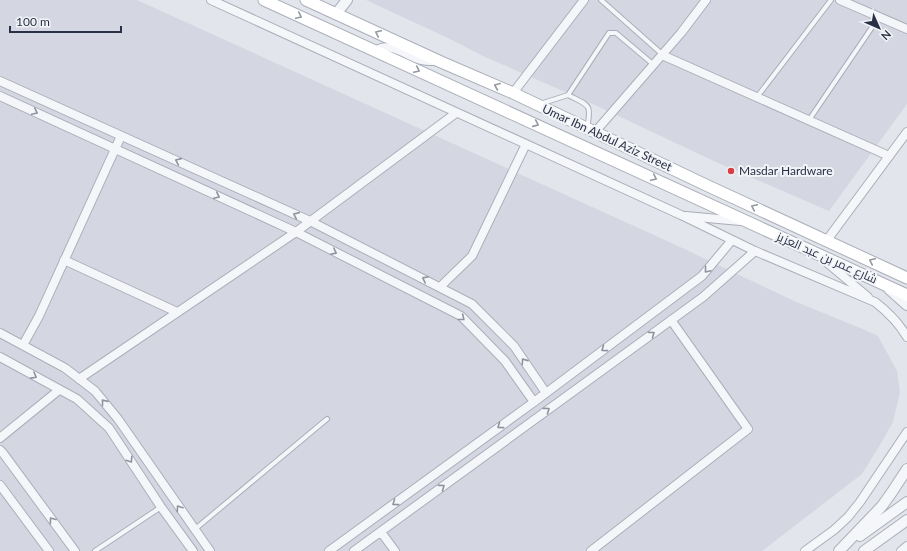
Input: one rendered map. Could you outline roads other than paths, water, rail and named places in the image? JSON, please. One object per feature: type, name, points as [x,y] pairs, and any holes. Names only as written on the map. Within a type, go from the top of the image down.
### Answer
[{"type":"main road","name":"Umar Ibn Abdul Aziz Street","points":[[264,0],[747,222]]},
{"type":"main road","name":"Umar Ibn Abdul Aziz Street","points":[[306,0],[537,104],[708,186],[907,278]]},
{"type":"main road","name":"شارع عمر بن عبد العزيز","points":[[747,222],[907,295]]},
{"type":"main road","points":[[768,231],[790,235],[818,247],[824,244],[827,240]]},
{"type":"street","points":[[210,0],[681,215],[755,251],[875,302]]},
{"type":"street","points":[[336,14],[348,0]]},
{"type":"street","points":[[513,93],[584,0]]},
{"type":"street","points":[[591,130],[654,65],[706,0]]},
{"type":"street","points":[[840,0],[907,29]]},
{"type":"street","points":[[375,51],[381,47],[392,47],[419,60],[441,62]]},
{"type":"street","points":[[662,55],[889,156]]},
{"type":"street","points":[[0,81],[310,221],[472,304],[514,346],[546,393]]},
{"type":"street","points":[[0,96],[296,232],[461,316],[505,361],[534,402]]},
{"type":"street","points":[[79,379],[296,232],[456,113]]},
{"type":"street","points":[[827,240],[907,132]]},
{"type":"street","points":[[23,345],[39,316],[121,136]]},
{"type":"street","points":[[440,287],[472,256],[526,144]]},
{"type":"street","points":[[681,215],[747,222]]},
{"type":"street","points":[[329,551],[534,402],[702,276],[732,240]]},
{"type":"street","points":[[354,551],[703,297],[755,251]]},
{"type":"street","points":[[815,252],[891,315],[907,337]]},
{"type":"street","points":[[64,260],[177,312]]},
{"type":"street","points":[[883,284],[907,305]]},
{"type":"street","points":[[591,551],[748,430],[671,320]]},
{"type":"street","points":[[0,333],[65,368],[95,391],[118,419],[210,551]]},
{"type":"street","points":[[0,358],[77,399],[109,428],[161,507],[193,551]]},
{"type":"street","points":[[0,438],[59,390]]},
{"type":"street","points":[[805,551],[834,530],[848,517],[860,502],[907,432]]},
{"type":"street","points":[[0,450],[75,551]]},
{"type":"street","points":[[839,551],[882,506],[907,469]]},
{"type":"street","points":[[0,485],[49,551]]},
{"type":"street","points":[[839,551],[907,502]]},
{"type":"street","points":[[864,551],[907,520]]},
{"type":"street","points":[[381,532],[395,551]]},
{"type":"street","points":[[874,551],[886,535]]},
{"type":"street","points":[[900,551],[907,546]]},
{"type":"lane","points":[[601,0],[662,55]]},
{"type":"lane","points":[[757,97],[831,0]]},
{"type":"lane","points":[[808,120],[879,17]]},
{"type":"lane","points":[[537,104],[568,95],[609,33],[616,33],[654,65]]},
{"type":"lane","points":[[568,95],[588,105],[590,108],[591,130]]},
{"type":"lane","points":[[194,530],[327,419]]},
{"type":"lane","points":[[95,551],[161,507]]},
{"type":"place","name":"Masdar Hardware","points":[[731,171]]}]
